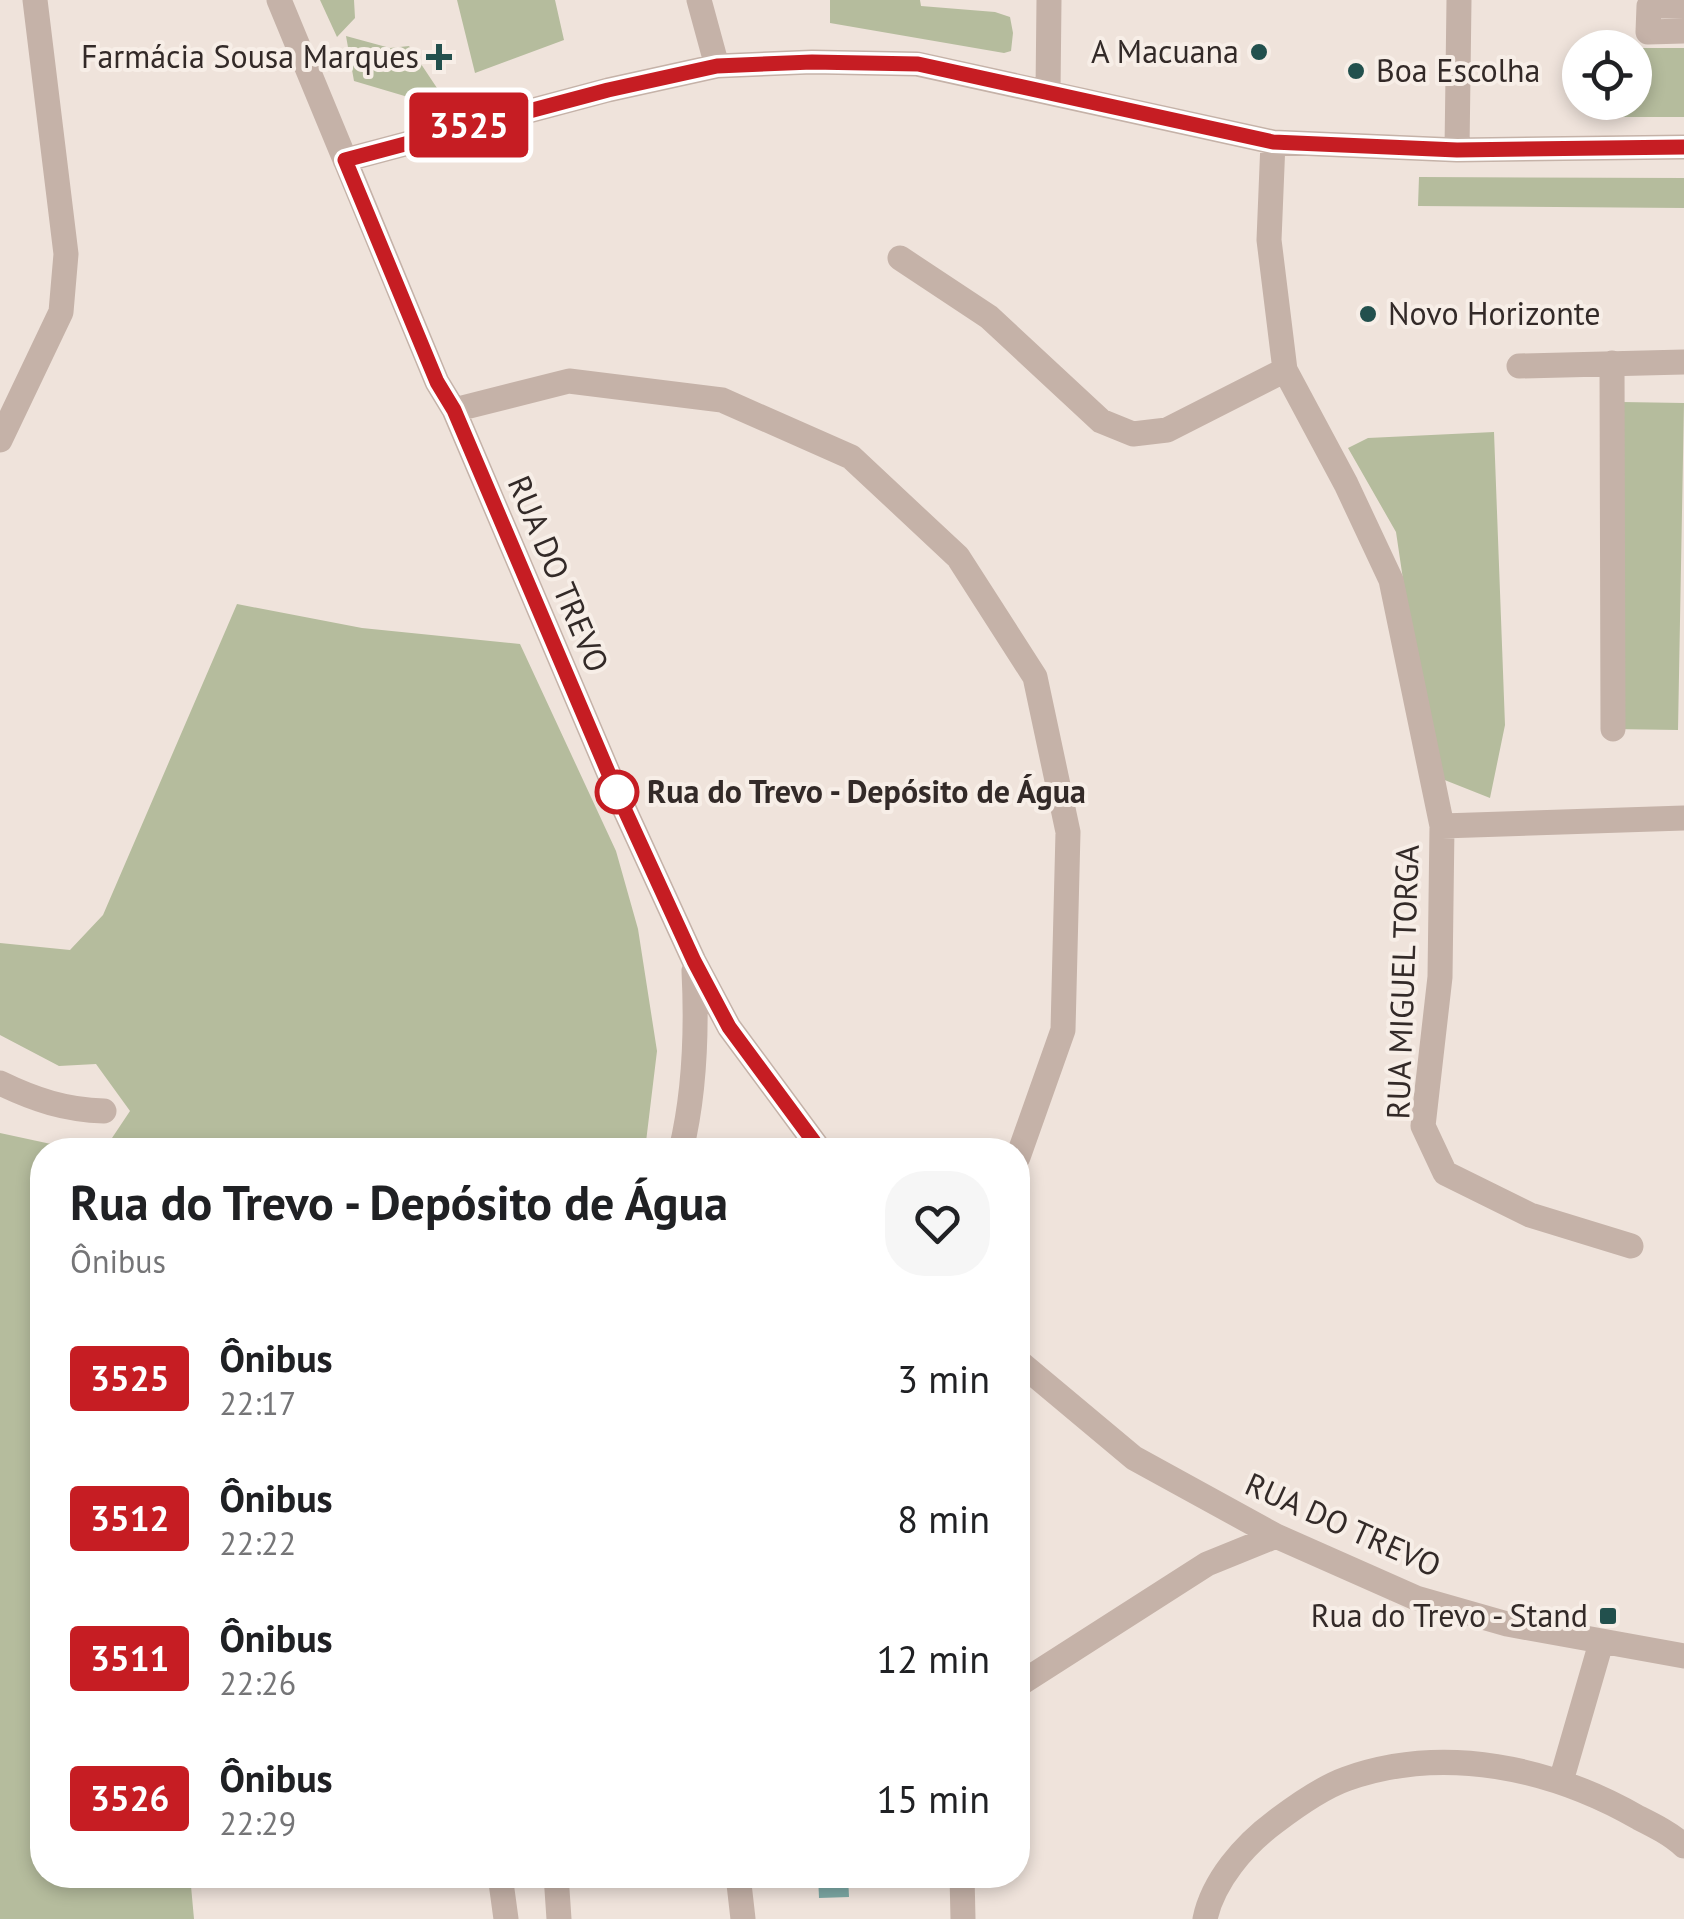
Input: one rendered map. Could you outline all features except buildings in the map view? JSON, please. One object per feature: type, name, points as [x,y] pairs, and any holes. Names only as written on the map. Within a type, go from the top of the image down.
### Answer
[{"type":"street","points":[[0,440],[60,312],[66,254],[35,0]]},
{"type":"street","name":"RUA DO TREVO","points":[[279,0],[437,382],[454,410],[617,793],[694,961],[729,1027],[811,1138]]},
{"type":"street","points":[[699,0],[717,66]]},
{"type":"street","points":[[1048,92],[1049,0]]},
{"type":"street","points":[[1457,150],[1459,0]]},
{"type":"street","points":[[1684,6],[1649,6],[1648,32],[1684,31]]},
{"type":"street","points":[[345,160],[608,90],[717,66],[812,62],[918,64],[1273,142],[1457,150],[1684,148]]},
{"type":"street","name":"RUA MIGUEL TORGA","points":[[1273,142],[1269,240],[1284,370],[1346,484],[1391,580],[1442,826],[1440,977],[1424,1126],[1446,1173],[1530,1216],[1630,1246]]},
{"type":"street","points":[[900,258],[989,317],[1102,421],[1134,434],[1168,430],[1284,370]]},
{"type":"street","points":[[1519,366],[1684,362]]},
{"type":"street","points":[[1612,364],[1613,728]]},
{"type":"street","points":[[454,410],[569,381],[722,400],[851,456],[958,558],[1036,677],[1068,832],[1063,1030],[1025,1138]]},
{"type":"street","points":[[1442,826],[1684,818]]},
{"type":"street","points":[[683,1138],[697,1024],[694,961]]},
{"type":"street","points":[[0,1083],[38,1101],[104,1111]]},
{"type":"street","name":"RUA DO TREVO","points":[[1030,1371],[1134,1458],[1276,1536],[1416,1598],[1506,1624],[1684,1656]]},
{"type":"street","points":[[1030,1676],[1207,1564],[1276,1536]]},
{"type":"street","points":[[1561,1781],[1600,1643]]},
{"type":"street","points":[[1205,1919],[1228,1869],[1258,1834],[1296,1805],[1344,1780],[1393,1766],[1449,1762],[1506,1768],[1561,1781],[1609,1801],[1684,1846]]},
{"type":"street","points":[[499,1918],[500,1888]]},
{"type":"street","points":[[557,1888],[559,1919]]},
{"type":"street","points":[[739,1888],[743,1919]]},
{"type":"street","points":[[962,1888],[963,1919]]},
{"type":"green space","points":[[320,0],[354,0],[355,18],[337,37]]},
{"type":"green space","points":[[457,0],[555,0],[564,40],[475,73]]},
{"type":"green space","points":[[830,0],[920,0],[921,6],[995,12],[1010,17],[1011,51],[1004,53],[830,23]]},
{"type":"green space","points":[[346,36],[390,48],[409,46],[439,91],[408,97],[354,81]]},
{"type":"green space","points":[[1652,48],[1684,48],[1684,117],[1652,117]]},
{"type":"green space","points":[[1419,177],[1684,178],[1684,208],[1418,206]]},
{"type":"green space","points":[[1622,402],[1684,403],[1678,730],[1613,729]]},
{"type":"green space","points":[[1494,432],[1505,725],[1490,798],[1432,775],[1396,532],[1348,448],[1368,438]]},
{"type":"green space","points":[[237,604],[362,628],[520,644],[616,851],[638,929],[657,1051],[646,1138],[112,1138],[130,1111],[96,1064],[59,1066],[0,1035],[0,943],[70,950],[103,915]]},
{"type":"green space","points":[[0,1133],[30,1139],[30,1888],[191,1888],[194,1919],[0,1919]]},
{"type":"water","points":[[819,1888],[849,1888],[849,1897],[819,1898]]},
{"type":"bus line","name":"3525","points":[[810,1138],[729,1027],[694,961],[617,793],[454,410],[437,382],[345,160],[608,90],[717,66],[812,62],[918,64],[1273,142],[1457,150],[1684,147]]},
{"type":"place","name":"A Macuana","points":[[1259,52]]},
{"type":"place","name":"Farmácia Sousa Marques","points":[[439,57]]},
{"type":"place","name":"Boa Escolha","points":[[1356,71]]},
{"type":"place","name":"Novo Horizonte","points":[[1368,314]]},
{"type":"place","name":"Rua do Trevo - Depósito de Água","points":[[617,792]]},
{"type":"place","name":"Rua do Trevo - Stand","points":[[1608,1616]]}]
